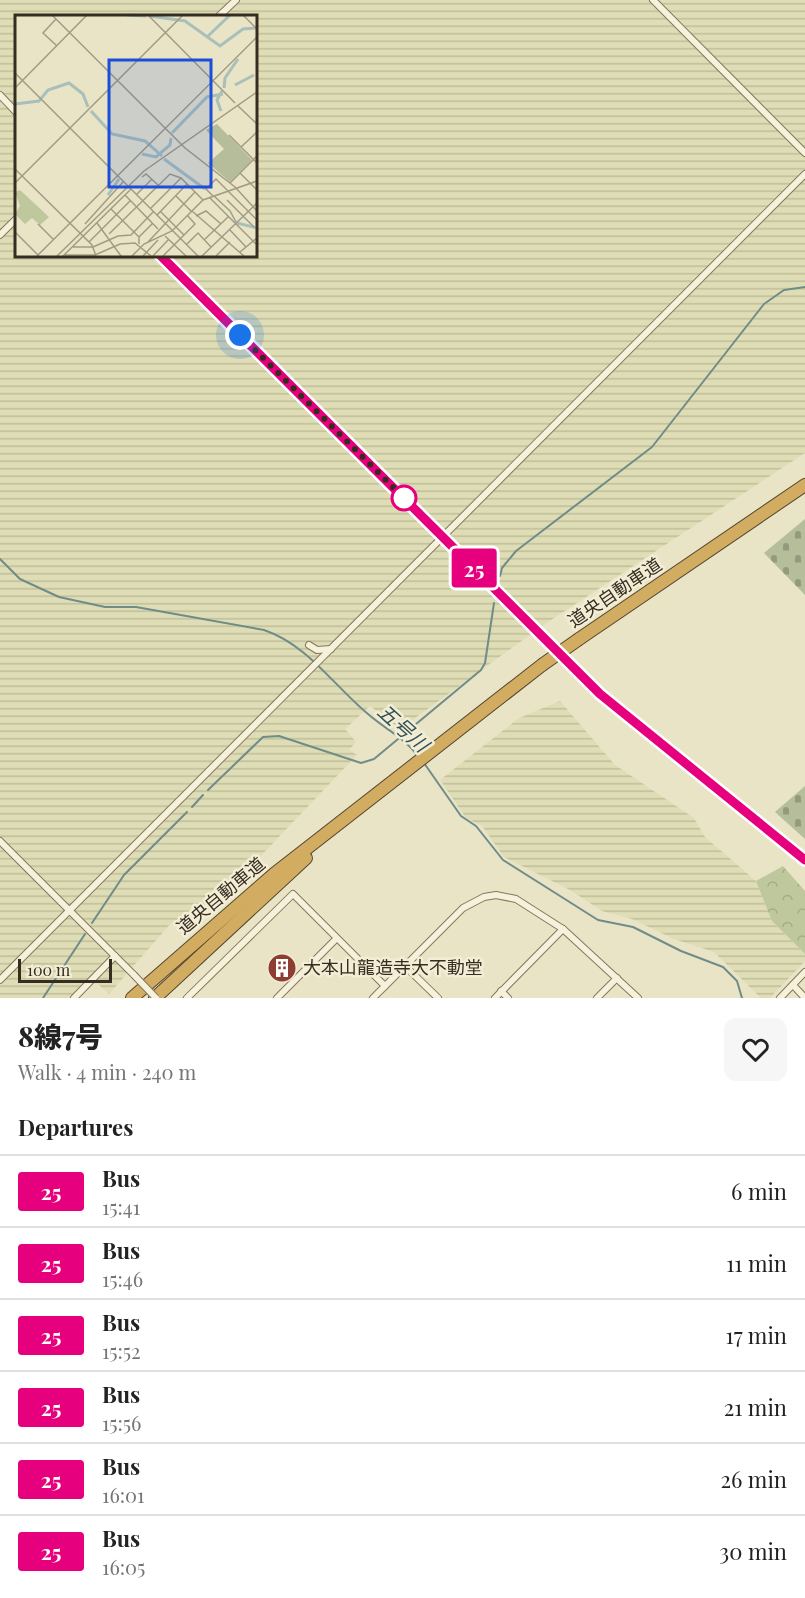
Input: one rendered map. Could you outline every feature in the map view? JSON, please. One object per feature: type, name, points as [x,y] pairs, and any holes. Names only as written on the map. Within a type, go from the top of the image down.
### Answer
[{"type":"highway","name":"道央自動車道","points":[[132,998],[224,915],[542,665],[805,485]]},
{"type":"highway","name":"道央自動車道","points":[[155,998],[365,805]]},
{"type":"street","points":[[220,15],[236,0]]},
{"type":"street","points":[[653,0],[805,153]]},
{"type":"street","points":[[0,95],[15,111]]},
{"type":"street","points":[[0,980],[805,174]]},
{"type":"street","points":[[0,235],[15,220]]},
{"type":"street","points":[[161,256],[600,694],[805,860]]},
{"type":"street","points":[[309,645],[317,650],[331,650]]},
{"type":"street","points":[[0,841],[155,998]]},
{"type":"street","points":[[187,998],[293,894],[385,986]]},
{"type":"street","points":[[373,998],[463,908],[484,897],[496,895],[516,899],[564,929],[638,998]]},
{"type":"street","points":[[495,998],[564,929]]},
{"type":"street","points":[[278,998],[336,939]]},
{"type":"street","points":[[74,998],[115,956]]},
{"type":"street","points":[[405,966],[438,998]]},
{"type":"street","points":[[780,998],[805,972]]},
{"type":"street","points":[[597,998],[617,978]]},
{"type":"street","points":[[793,985],[805,998]]},
{"type":"street","points":[[501,991],[508,998]]},
{"type":"shaded area","points":[[0,0],[805,0],[805,453],[542,626],[400,729],[370,706],[345,729],[356,742],[349,750],[357,755],[192,928],[172,922],[109,994],[91,978],[69,998],[0,998]]},
{"type":"shaded area","points":[[560,701],[615,765],[694,818],[705,837],[756,881],[772,921],[805,954],[805,961],[770,998],[761,998],[714,952],[674,939],[632,919],[602,911],[570,890],[504,857],[482,826],[466,818],[440,780],[519,718]]},
{"type":"green space","points":[[805,519],[805,595],[764,553]]},
{"type":"green space","points":[[805,786],[805,839],[775,812]]},
{"type":"green space","points":[[783,866],[805,891],[805,954],[772,921],[756,881]]},
{"type":"waterway","points":[[500,576],[502,568],[516,551],[652,447],[764,304],[784,290],[805,287]]},
{"type":"waterway","name":"五号川","points":[[0,559],[20,579],[59,597],[105,607],[136,607],[264,630],[280,637],[307,656],[355,703],[407,744],[418,756]]},
{"type":"waterway","points":[[208,790],[263,737],[279,736],[361,763],[374,759],[481,670],[485,663],[494,603]]},
{"type":"waterway","name":"五号川","points":[[424,763],[461,816],[476,826],[503,860],[598,920],[633,927],[681,951],[723,967],[737,981],[742,998]]},
{"type":"waterway","points":[[192,807],[203,795]]},
{"type":"waterway","points":[[92,923],[124,875],[187,812]]},
{"type":"waterway","points":[[43,998],[85,934]]},
{"type":"bus line","name":"25","points":[[161,256],[600,694],[805,860]]},
{"type":"place","name":"大本山龍造寺大不動堂","points":[[282,968]]},
{"type":"route","points":[[240,335],[404,498]]}]
